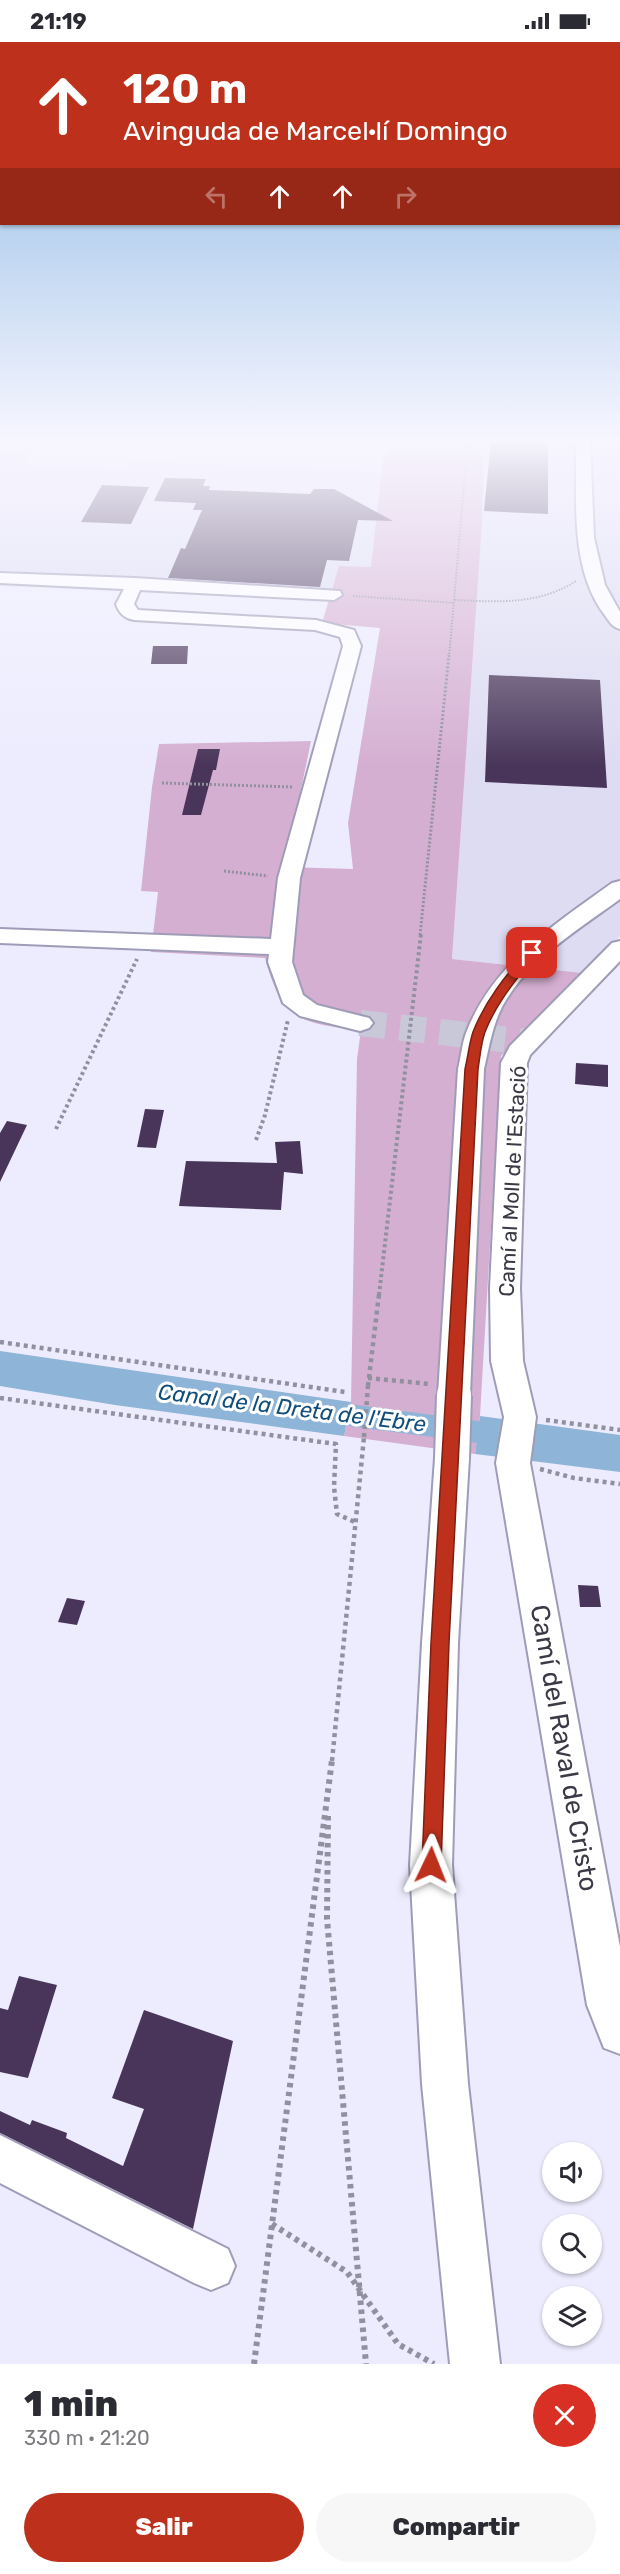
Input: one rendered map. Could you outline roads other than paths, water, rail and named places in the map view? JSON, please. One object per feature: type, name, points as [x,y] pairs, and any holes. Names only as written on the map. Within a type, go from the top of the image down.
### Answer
[{"type":"street","points":[[588,549],[591,573],[600,595],[611,615],[620,624]]},
{"type":"street","points":[[0,578],[334,595]]},
{"type":"street","points":[[135,584],[125,604],[127,610],[134,615],[316,625],[348,634],[352,646],[289,878],[280,962],[292,998],[309,1011],[360,1023]]},
{"type":"street","points":[[475,2364],[445,2084],[431,1865],[440,1643],[452,1458],[471,1069],[479,1033],[498,995],[532,953],[563,927],[620,888]]},
{"type":"street","points":[[0,936],[282,947]]},
{"type":"street","name":"Camí al Moll de l'Estació","points":[[520,1417],[507,1361],[506,1322],[514,1063],[519,1052],[566,1001],[620,948]]},
{"type":"street","name":"Camí del Raval de Cristo","points":[[520,1417],[513,1462],[609,2005],[620,2032]]},
{"type":"street","points":[[0,2158],[211,2266]]},
{"type":"water","points":[[0,1351],[351,1402],[344,1436],[115,1405],[0,1386]]},
{"type":"water","points":[[480,1416],[620,1435],[620,1472],[475,1454]]},
{"type":"waterway","name":"Canal de la Dreta de l'Ebre","points":[[318,1411],[509,1436]]},
{"type":"tunnel","points":[[360,1023],[529,1042]]}]
